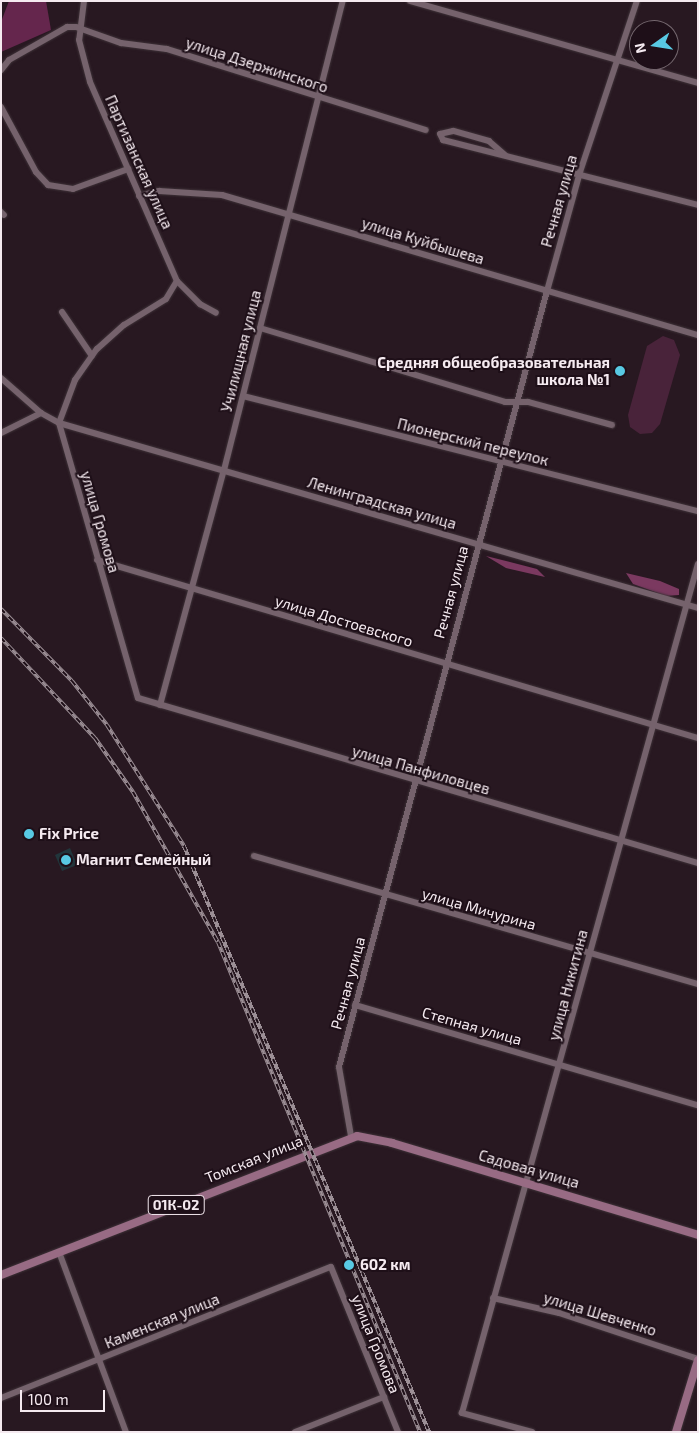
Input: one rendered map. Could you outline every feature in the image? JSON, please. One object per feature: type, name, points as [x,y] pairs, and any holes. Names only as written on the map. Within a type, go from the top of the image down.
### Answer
[{"type":"main road","name":"Садовая улица","points":[[351,1136],[392,1143],[528,1182],[698,1235]]},
{"type":"main road","name":"Томская улица","points":[[1,1275],[351,1136]]},
{"type":"main road","points":[[676,1432],[698,1360]]},
{"type":"street","name":"Партизанская улица","points":[[84,1],[79,40],[90,82],[177,281],[200,304],[216,313]]},
{"type":"street","name":"Училищная улица","points":[[160,705],[224,470],[343,1]]},
{"type":"street","points":[[410,1],[698,83]]},
{"type":"street","name":"Речная улица","points":[[351,1136],[339,1067],[476,544],[546,291],[580,172],[637,1]]},
{"type":"street","points":[[1,70],[8,60],[67,27],[80,29]]},
{"type":"street","name":"улица Дзержинского","points":[[80,29],[121,43],[167,49],[318,98],[426,130]]},
{"type":"street","points":[[1,106],[36,172],[48,185],[73,189],[128,169]]},
{"type":"street","points":[[505,155],[489,141],[452,131],[440,134],[443,140],[505,155],[580,172],[698,205]]},
{"type":"street","name":"улица Куйбышева","points":[[140,196],[159,191],[222,195],[698,335]]},
{"type":"street","points":[[1,378],[41,413],[60,422],[75,380],[92,356],[124,325],[166,299],[177,281]]},
{"type":"street","points":[[62,312],[92,356]]},
{"type":"street","points":[[260,328],[505,402],[516,400],[612,425]]},
{"type":"street","name":"Пионерский переулок","points":[[243,396],[698,511]]},
{"type":"street","points":[[1,433],[41,413]]},
{"type":"street","name":"Ленинградская улица","points":[[60,422],[698,608]]},
{"type":"street","name":"улица Громова","points":[[60,422],[138,698]]},
{"type":"street","name":"улица Достоевского","points":[[98,560],[444,665],[652,723],[698,738]]},
{"type":"street","name":"улица Никитина","points":[[532,1432],[462,1412],[493,1298],[528,1182],[652,723],[698,564]]},
{"type":"street","name":"улица Панфиловцев","points":[[138,698],[414,781],[698,863]]},
{"type":"street","name":"улица Мичурина","points":[[254,856],[698,984]]},
{"type":"street","name":"Степная улица","points":[[355,1005],[698,1105]]},
{"type":"street","points":[[59,1252],[126,1432]]},
{"type":"street","name":"улица Громова","points":[[331,1267],[398,1432]]},
{"type":"street","name":"Каменская улица","points":[[1,1398],[331,1267]]},
{"type":"street","name":"улица Шевченко","points":[[493,1298],[559,1313],[698,1360]]},
{"type":"street","points":[[295,1432],[384,1397]]},
{"type":"shaded area","points":[[9,1],[46,1],[51,30],[1,52],[1,22]]},
{"type":"shaded area","points":[[663,336],[674,340],[680,355],[660,424],[652,433],[640,434],[630,427],[628,415],[647,346]]},
{"type":"shaded area","points":[[486,556],[537,569],[545,577],[506,568]]},
{"type":"shaded area","points":[[626,573],[660,581],[679,589],[679,595],[666,596],[633,584]]},
{"type":"building","name":"Магнит Семейный","points":[[70,848],[77,865],[62,871],[55,855]]},
{"type":"railway","points":[[1,609],[72,681],[107,725],[184,846],[429,1432]]},
{"type":"railway","points":[[1,638],[95,738],[133,792],[218,942],[420,1432]]},
{"type":"place","name":"Средняя общеобразовательная школа №1","points":[[620,371]]},
{"type":"place","name":"Fix Price","points":[[29,834]]},
{"type":"place","name":"Магнит Семейный","points":[[66,860]]},
{"type":"place","name":"602 км","points":[[349,1265]]}]
